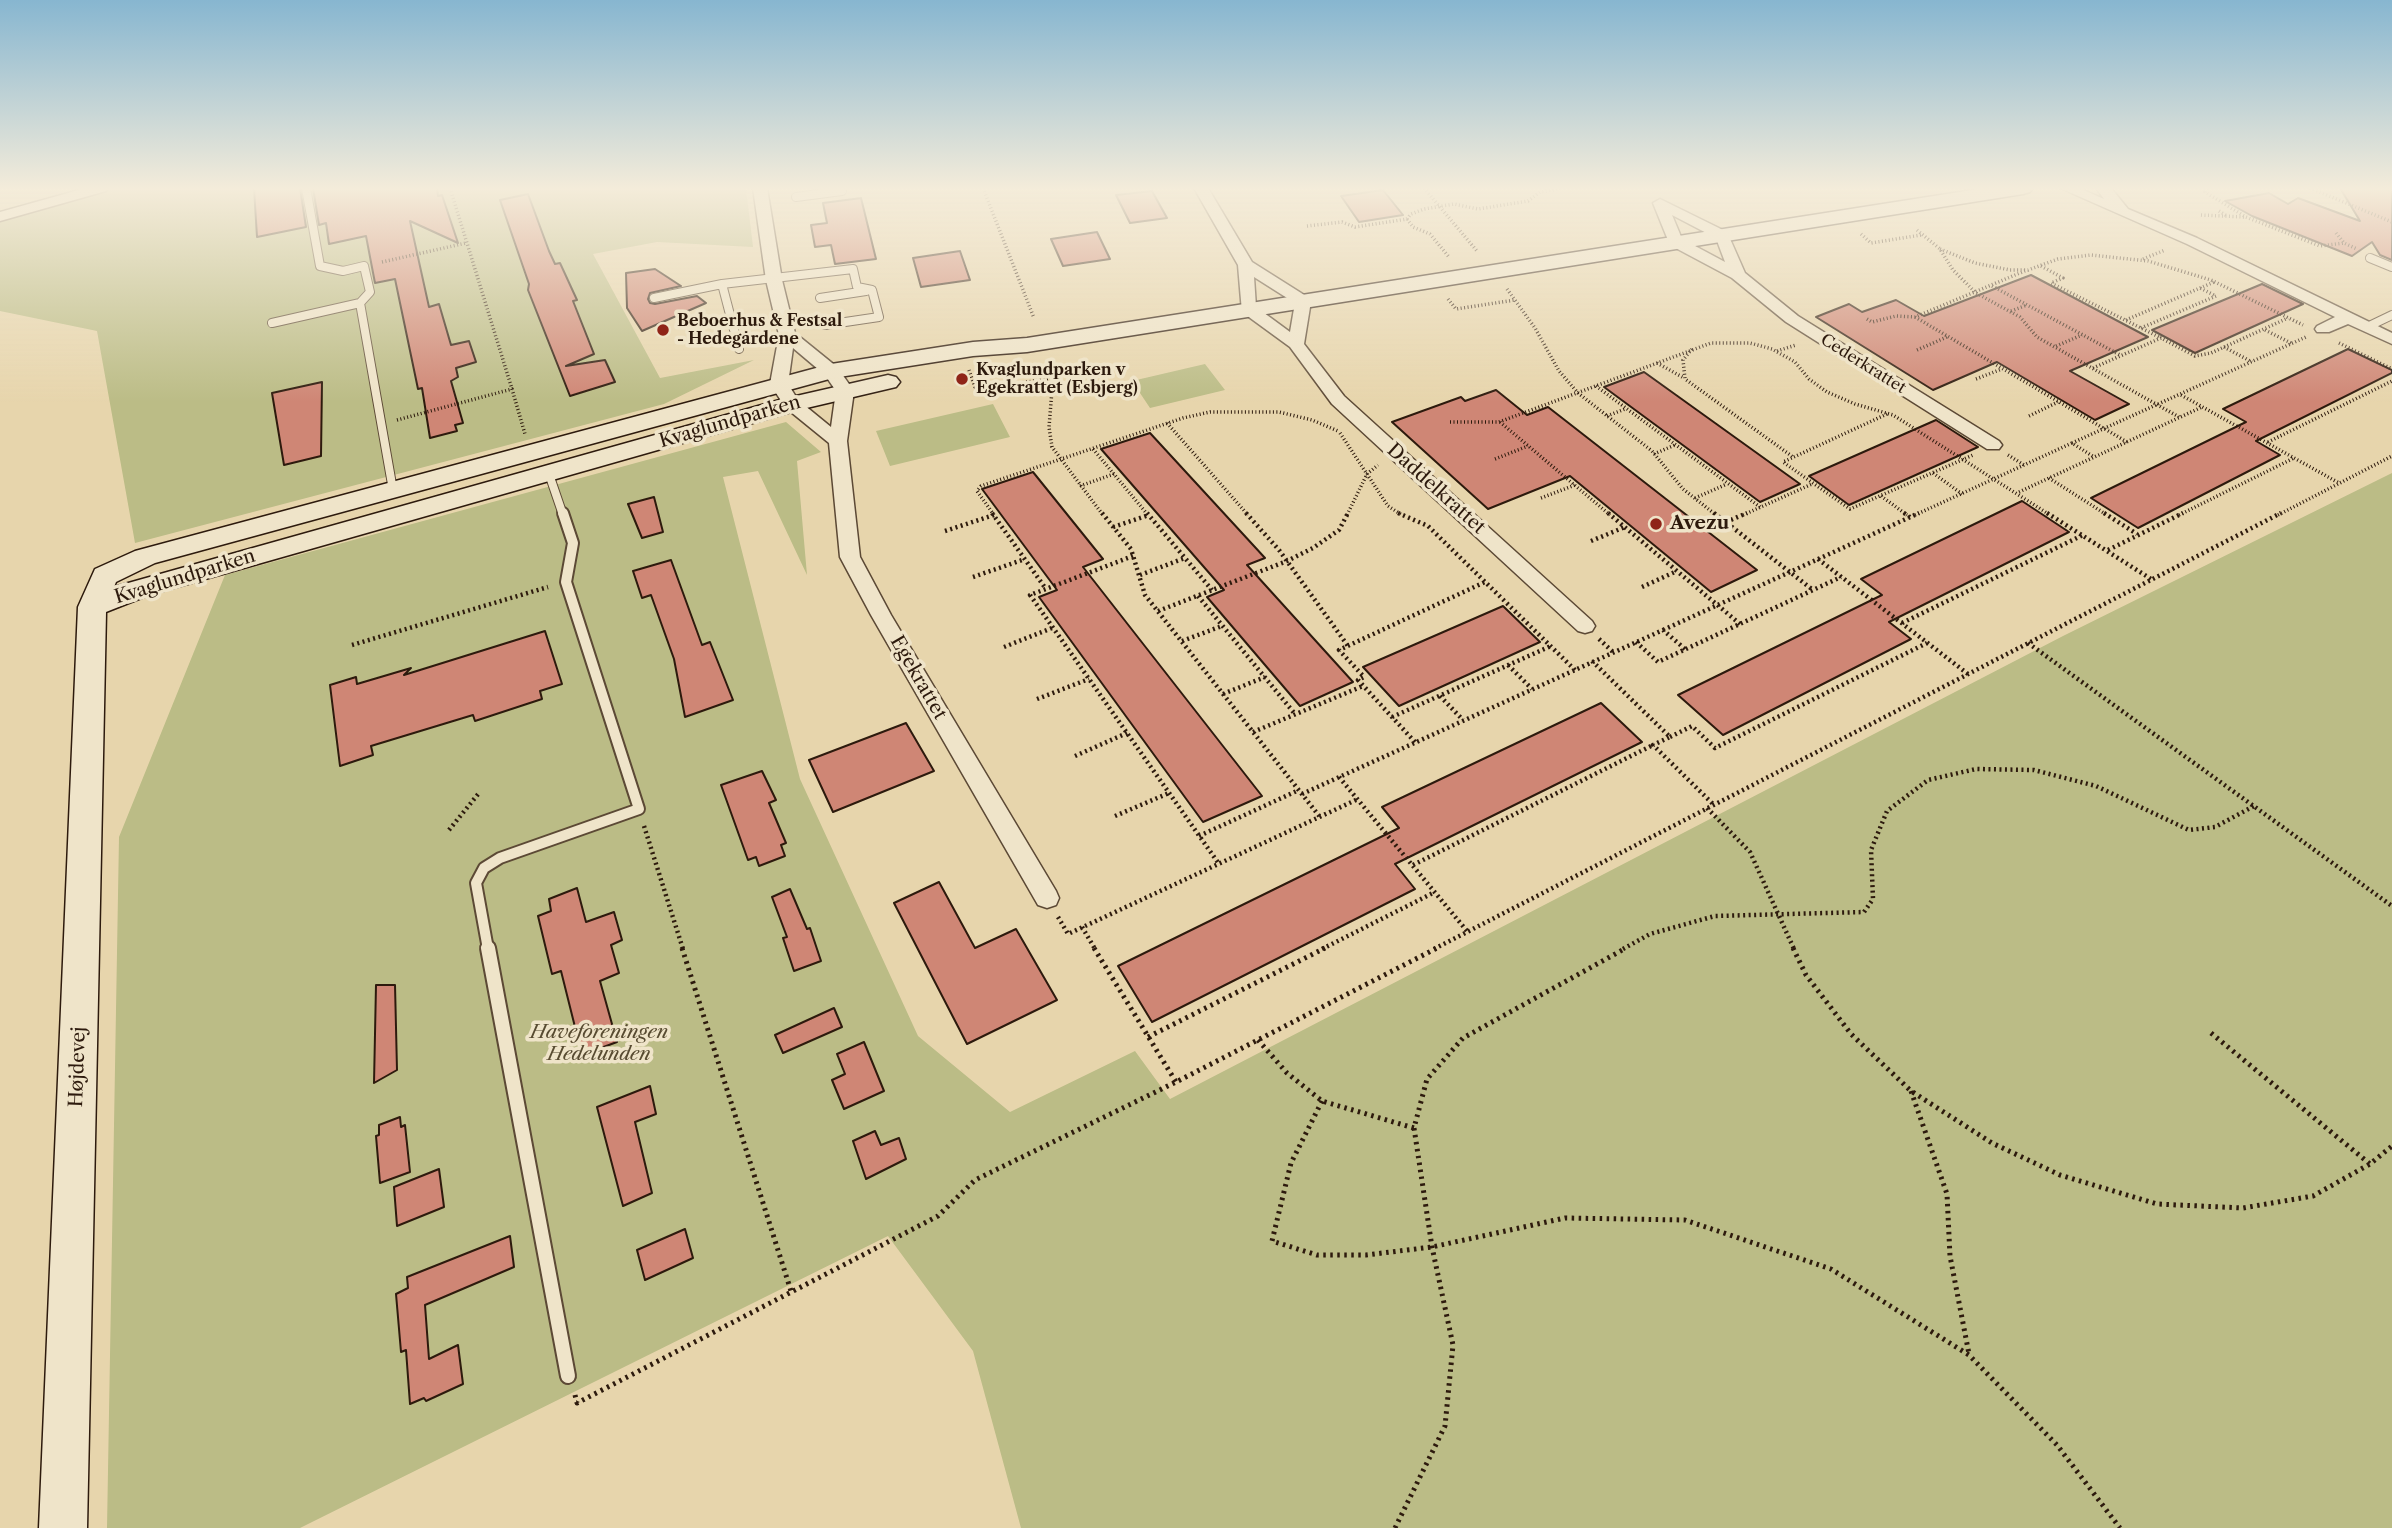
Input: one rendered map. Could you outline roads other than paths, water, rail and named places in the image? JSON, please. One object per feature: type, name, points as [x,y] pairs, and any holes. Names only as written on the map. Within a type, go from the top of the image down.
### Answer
[{"type":"street","points":[[772,259],[787,335],[785,394],[838,441]]},
{"type":"street","points":[[1243,259],[1246,265],[1303,301],[1296,344]]},
{"type":"street","name":"Kvaglundparken","points":[[92,607],[105,576],[145,557],[530,451],[973,349],[1027,345],[1564,259]]},
{"type":"street","name":"Cederkrattet","points":[[1708,259],[1738,275],[1792,319],[1993,445]]},
{"type":"street","name":"Cederkrattet","points":[[1732,259],[1738,275]]},
{"type":"street","points":[[2227,259],[2392,339]]},
{"type":"street","points":[[1246,265],[1248,309]]},
{"type":"street","name":"Daddelkrattet","points":[[1248,309],[1296,344],[1321,380],[1364,423],[1585,626]]},
{"type":"street","points":[[2320,331],[2347,318]]},
{"type":"street","points":[[787,335],[838,381]]},
{"type":"street","name":"Egekrattet","points":[[838,381],[838,441],[850,557],[881,615],[1047,898]]},
{"type":"street","name":"Kvaglundparken","points":[[92,607],[139,588],[548,474],[785,394]]},
{"type":"street","name":"Højdevej","points":[[63,1528],[92,607]]},
{"type":"lane","points":[[272,323],[360,303],[370,292],[364,266],[343,271],[320,266],[319,259]]},
{"type":"lane","points":[[2373,259],[2392,267]]},
{"type":"lane","points":[[654,298],[722,284],[853,269],[857,287],[872,290]]},
{"type":"lane","points":[[722,284],[739,349]]},
{"type":"lane","points":[[820,298],[872,290]]},
{"type":"lane","points":[[825,325],[879,317],[872,290]]},
{"type":"lane","points":[[360,303],[393,490]]},
{"type":"lane","points":[[2367,327],[2392,315]]},
{"type":"lane","points":[[548,474],[573,543],[566,582],[639,809],[500,858],[484,868],[477,883],[568,1376]]},
{"type":"place","name":"Beboerhus & Festsal - Hedegårdene","points":[[663,330]]},
{"type":"place","name":"Kvaglundparken v Egekrattet (Esbjerg)","points":[[962,379]]},
{"type":"place","name":"Avezu","points":[[1656,524]]},
{"type":"park label","name":"Haveforeningen Hedelunden","points":[[599,1044]]}]
